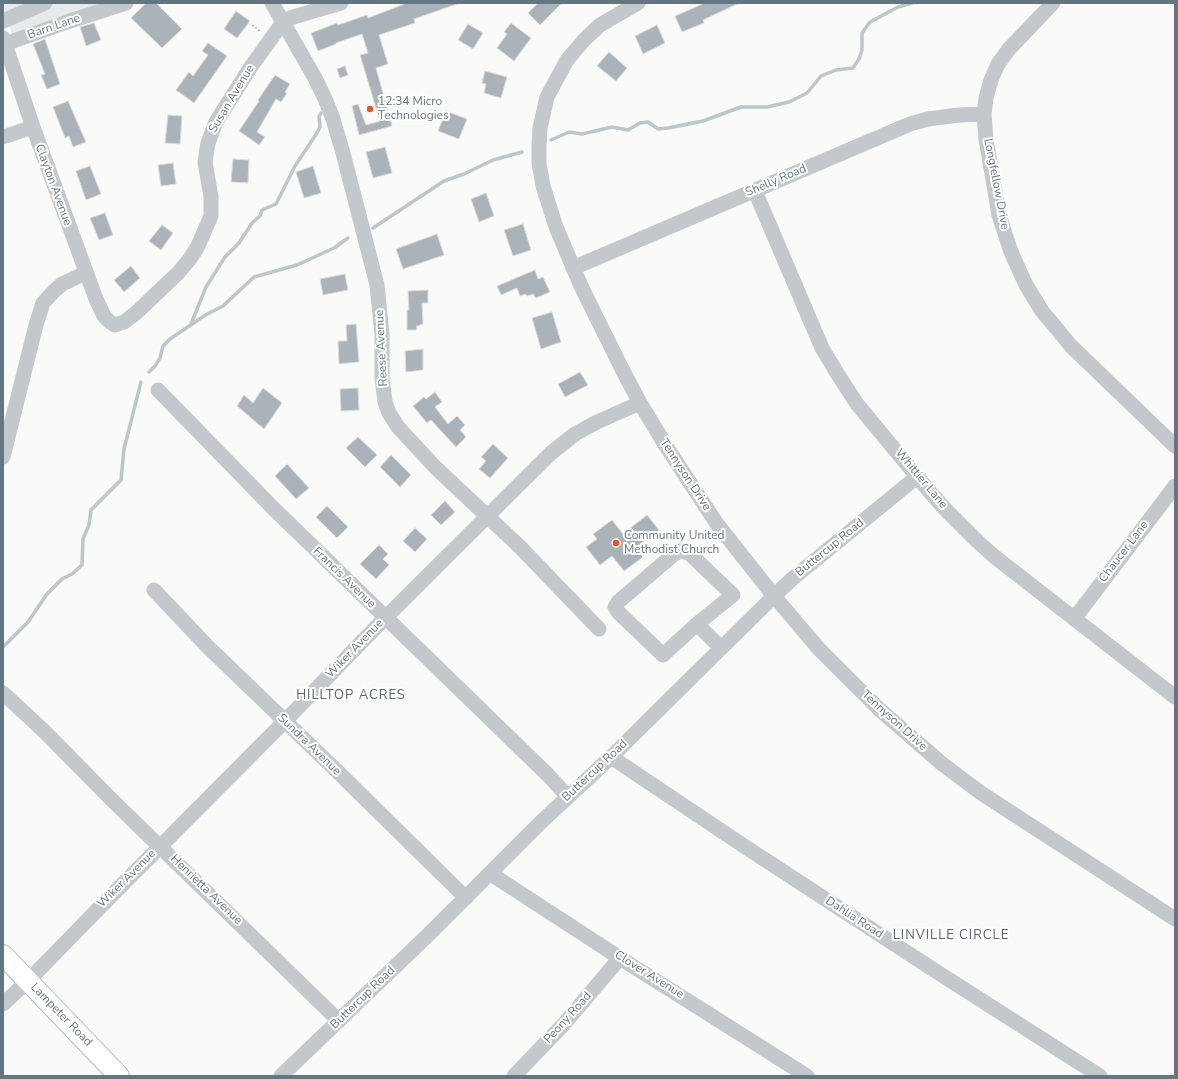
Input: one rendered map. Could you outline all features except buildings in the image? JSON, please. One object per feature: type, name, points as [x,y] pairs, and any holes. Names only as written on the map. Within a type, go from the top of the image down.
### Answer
[{"type":"main road","name":"Lampeter Road","points":[[3,955],[119,1076]]},
{"type":"street","points":[[3,21],[45,3]]},
{"type":"street","name":"Barn Lane","points":[[4,41],[126,3]]},
{"type":"street","name":"Reese Avenue","points":[[272,3],[315,78],[326,101],[343,153],[377,285],[382,334],[382,378],[387,408],[398,427],[435,467],[542,569],[599,629]]},
{"type":"street","points":[[283,22],[290,18],[341,3]]},
{"type":"street","name":"Tennyson Drive","points":[[638,3],[605,22],[580,44],[561,70],[547,97],[539,132],[539,145],[543,186],[556,227],[581,286],[640,403],[717,524],[774,596],[819,649],[873,704],[941,763],[981,793],[1175,919]]},
{"type":"street","name":"Longfellow Drive","points":[[1053,3],[1009,49],[998,64],[987,92],[984,114],[986,139],[999,215],[1011,252],[1026,285],[1042,311],[1072,347],[1175,446]]},
{"type":"street","name":"Susan Avenue","points":[[115,325],[124,322],[142,308],[178,273],[197,248],[211,216],[211,197],[206,162],[210,135],[216,122],[250,68],[283,22]]},
{"type":"street","name":"Clayton Avenue","points":[[4,41],[33,127],[86,273],[104,316],[115,325]]},
{"type":"street","name":"Shelly Road","points":[[573,268],[910,124],[928,119],[959,115],[984,114]]},
{"type":"street","points":[[3,137],[33,127]]},
{"type":"street","name":"Whittier Lane","points":[[755,191],[822,348],[858,404],[945,509],[995,557],[1175,697]]},
{"type":"street","points":[[3,457],[36,325],[43,303],[62,284],[86,273]]},
{"type":"street","name":"Francis Avenue","points":[[158,390],[258,493],[549,776],[568,797]]},
{"type":"street","name":"Wiker Avenue","points":[[3,1004],[28,981],[385,618],[551,453],[568,440],[597,422],[640,403]]},
{"type":"street","name":"Buttercup Road","points":[[281,1076],[491,874],[774,596],[918,476]]},
{"type":"street","name":"Chaucer Lane","points":[[1074,619],[1175,486]]},
{"type":"street","points":[[680,551],[689,553],[733,595],[697,624],[662,655],[618,612],[615,607],[618,602],[664,562],[680,551]]},
{"type":"street","name":"Sundra Avenue","points":[[154,590],[207,646],[466,898]]},
{"type":"street","points":[[697,624],[721,648]]},
{"type":"street","name":"Henrietta Avenue","points":[[3,693],[339,1021]]},
{"type":"street","name":"Dahlia Road","points":[[611,757],[934,970],[1083,1072],[1100,1076]]},
{"type":"street","name":"Clover Avenue","points":[[491,874],[620,958],[807,1076]]},
{"type":"street","name":"Peony Road","points":[[514,1076],[573,1014],[620,958]]},
{"type":"path","points":[[252,25],[264,33]]},
{"type":"shaded area","points":[[3,3],[110,3],[12,35]]},
{"type":"waterway","points":[[551,140],[569,132],[582,134],[612,127],[628,130],[640,123],[648,122],[658,129],[668,128],[703,121],[741,107],[767,107],[789,102],[807,93],[821,76],[836,70],[853,68],[859,59],[862,50],[862,33],[870,22],[898,7],[912,3]]},
{"type":"waterway","points":[[191,324],[206,287],[225,257],[239,243],[252,223],[260,216],[262,210],[276,204],[295,166],[320,127],[319,117],[321,113]]},
{"type":"waterway","points":[[373,228],[444,181],[464,174],[493,160],[522,152]]},
{"type":"waterway","points":[[149,372],[160,358],[163,346],[170,339],[207,314],[223,306],[254,277],[297,265],[334,248],[348,238]]},
{"type":"waterway","points":[[3,647],[28,622],[47,594],[62,579],[72,574],[82,565],[83,539],[89,525],[91,510],[121,480],[124,449],[141,382]]},
{"type":"place","name":"12:34 Micro Technologies","points":[[370,109]]},
{"type":"place","name":"Community United Methodist Church","points":[[616,543]]},
{"type":"district","name":"HILLTOP ACRES","points":[[351,696]]},
{"type":"district","name":"LINVILLE CIRCLE","points":[[951,936]]}]
